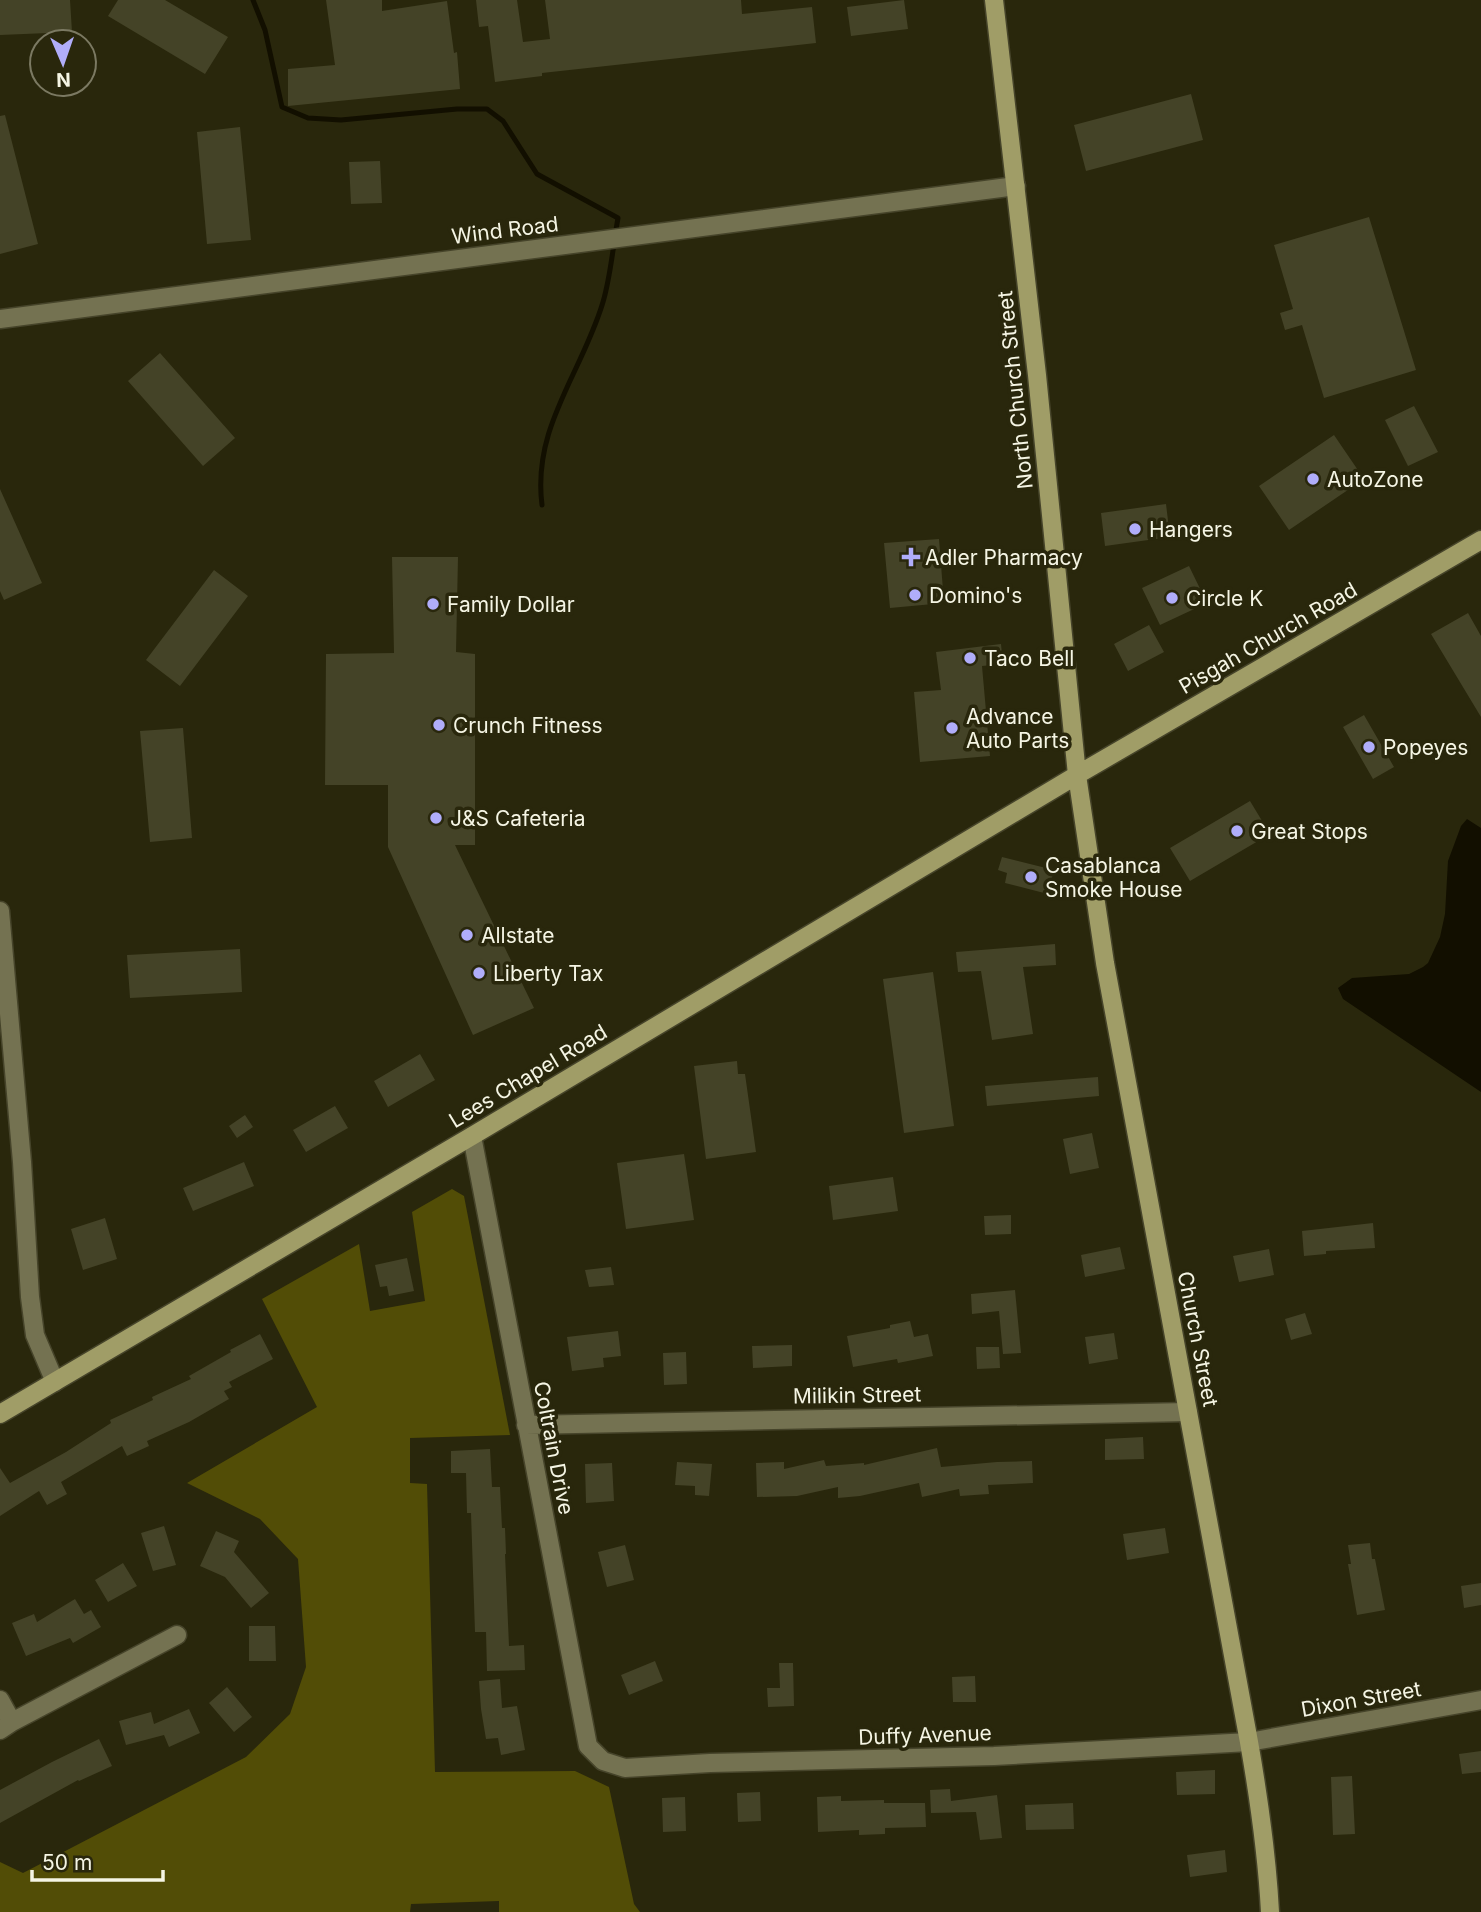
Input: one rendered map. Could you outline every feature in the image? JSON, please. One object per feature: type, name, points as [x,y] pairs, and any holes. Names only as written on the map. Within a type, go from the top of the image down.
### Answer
[{"type":"main road","name":"North Church Street","points":[[994,0],[1040,401],[1077,775]]},
{"type":"main road","name":"Pisgah Church Road","points":[[1077,775],[1481,540]]},
{"type":"main road","name":"Lees Chapel Road","points":[[0,1415],[1077,775]]},
{"type":"main road","name":"Church Street","points":[[1077,775],[1106,971],[1249,1742],[1268,1869],[1270,1912]]},
{"type":"street","name":"Wind Road","points":[[0,319],[1016,186]]},
{"type":"street","points":[[0,911],[6,1048],[22,1162],[30,1297],[35,1335],[55,1382]]},
{"type":"street","name":"Coltrain Drive","points":[[471,1136],[587,1746],[603,1761]]},
{"type":"street","name":"Milikin Street","points":[[526,1425],[1188,1412]]},
{"type":"street","points":[[0,1700],[6,1726],[177,1635]]},
{"type":"street","name":"Dixon Street","points":[[1249,1742],[1481,1700]]},
{"type":"street","name":"Duffy Avenue","points":[[603,1761],[625,1768],[710,1763],[974,1757],[1249,1742]]},
{"type":"shaded area","points":[[1467,819],[1481,828],[1481,1092],[1343,999],[1338,988],[1352,978],[1409,974],[1428,963],[1440,937],[1445,914],[1448,861],[1461,826]]},
{"type":"shaded area","points":[[452,1189],[464,1196],[510,1435],[410,1438],[410,1483],[427,1484],[435,1772],[575,1771],[609,1787],[634,1904],[640,1912],[499,1912],[499,1901],[411,1904],[410,1912],[0,1912],[0,1862],[23,1873],[246,1757],[290,1714],[306,1667],[298,1559],[260,1519],[187,1483],[317,1407],[262,1299],[359,1244],[370,1311],[425,1301],[412,1212]]},
{"type":"building","points":[[0,0],[70,0],[72,28],[28,28],[28,34],[0,35]]},
{"type":"building","points":[[118,0],[165,0],[228,37],[205,74],[108,16]]},
{"type":"building","points":[[326,0],[382,0],[382,11],[447,1],[454,53],[457,52],[460,89],[288,106],[288,69],[335,65]]},
{"type":"building","points":[[476,0],[517,0],[523,42],[550,39],[545,0],[741,0],[742,14],[812,7],[816,43],[542,73],[542,76],[495,82],[488,26],[479,27]]},
{"type":"building","points":[[904,0],[908,29],[851,36],[847,7]]},
{"type":"building","points":[[1191,94],[1203,140],[1086,171],[1074,125]]},
{"type":"building","points":[[5,115],[38,244],[0,254],[0,116]]},
{"type":"building","points":[[240,127],[251,240],[207,244],[197,132]]},
{"type":"building","points":[[380,161],[382,203],[351,204],[349,162]]},
{"type":"building","points":[[1369,217],[1416,370],[1324,398],[1302,325],[1285,330],[1280,313],[1293,309],[1274,245]]},
{"type":"building","points":[[160,353],[235,438],[203,466],[128,381]]},
{"type":"building","points":[[1414,406],[1438,452],[1408,466],[1385,420]]},
{"type":"building","points":[[1334,435],[1364,479],[1289,530],[1259,486]]},
{"type":"building","points":[[0,489],[42,583],[4,600],[0,591]]},
{"type":"building","points":[[1166,504],[1170,537],[1105,546],[1101,513]]},
{"type":"building","points":[[939,539],[944,603],[890,608],[884,543]]},
{"type":"building","points":[[392,557],[458,557],[456,652],[475,654],[475,845],[455,845],[534,1008],[473,1035],[388,847],[388,785],[325,785],[326,654],[394,653]]},
{"type":"building","points":[[1189,566],[1207,603],[1160,625],[1142,588]]},
{"type":"building","points":[[214,570],[248,596],[180,686],[146,660]]},
{"type":"building","points":[[1468,613],[1481,636],[1481,717],[1431,634]]},
{"type":"building","points":[[1149,625],[1164,652],[1128,671],[1114,644]]},
{"type":"building","points":[[1001,644],[1003,664],[982,666],[990,756],[920,762],[914,692],[941,690],[936,652]]},
{"type":"building","name":"Popeyes","points":[[1364,715],[1394,767],[1373,779],[1343,727]]},
{"type":"building","points":[[183,728],[192,838],[150,842],[140,731]]},
{"type":"building","points":[[1250,801],[1270,834],[1190,881],[1170,848]]},
{"type":"building","points":[[1002,857],[1054,870],[1048,894],[1005,883],[1007,873],[998,870]]},
{"type":"building","points":[[1055,944],[1056,965],[1023,967],[1033,1034],[992,1040],[981,971],[958,972],[956,952]]},
{"type":"building","points":[[240,949],[242,992],[130,998],[127,955]]},
{"type":"building","points":[[933,972],[954,1126],[904,1133],[883,979]]},
{"type":"building","points":[[420,1054],[435,1080],[388,1107],[374,1081]]},
{"type":"building","points":[[737,1061],[738,1074],[745,1074],[756,1152],[706,1159],[694,1066]]},
{"type":"building","points":[[1098,1077],[1099,1096],[987,1106],[985,1086]]},
{"type":"building","points":[[335,1106],[348,1128],[306,1152],[293,1130]]},
{"type":"building","points":[[245,1115],[253,1127],[237,1138],[229,1126]]},
{"type":"building","points":[[1092,1133],[1099,1168],[1070,1174],[1063,1139]]},
{"type":"building","points":[[684,1154],[694,1220],[626,1229],[617,1163]]},
{"type":"building","points":[[244,1162],[254,1186],[193,1211],[183,1188]]},
{"type":"building","points":[[893,1177],[898,1211],[833,1220],[829,1186]]},
{"type":"building","points":[[1011,1215],[1011,1234],[985,1235],[984,1216]]},
{"type":"building","points":[[105,1218],[117,1259],[83,1270],[71,1229]]},
{"type":"building","points":[[1373,1223],[1375,1248],[1326,1251],[1326,1254],[1304,1256],[1302,1231]]},
{"type":"building","points":[[1120,1247],[1125,1269],[1085,1277],[1081,1255]]},
{"type":"building","points":[[1269,1249],[1274,1275],[1239,1282],[1233,1256]]},
{"type":"building","points":[[407,1258],[414,1291],[389,1296],[387,1286],[380,1287],[375,1265]]},
{"type":"building","points":[[611,1267],[614,1285],[589,1287],[585,1270]]},
{"type":"building","points":[[1015,1290],[1021,1353],[1003,1354],[999,1311],[972,1314],[971,1294]]},
{"type":"building","points":[[1305,1313],[1312,1334],[1291,1340],[1285,1319]]},
{"type":"building","points":[[910,1321],[914,1337],[928,1334],[933,1356],[898,1363],[897,1359],[853,1367],[847,1336],[890,1328],[890,1325]]},
{"type":"building","points":[[618,1331],[621,1356],[603,1358],[604,1367],[572,1371],[567,1337]]},
{"type":"building","points":[[1114,1333],[1118,1359],[1089,1364],[1085,1337]]},
{"type":"building","points":[[260,1334],[273,1359],[229,1382],[232,1387],[224,1391],[229,1399],[189,1422],[147,1441],[149,1446],[127,1456],[122,1446],[61,1482],[67,1494],[47,1505],[39,1491],[0,1516],[0,1468],[10,1483],[66,1452],[111,1423],[110,1420],[191,1379],[189,1376]]},
{"type":"building","points":[[792,1345],[792,1366],[753,1368],[752,1346]]},
{"type":"building","points":[[976,1347],[999,1347],[1000,1368],[977,1369]]},
{"type":"building","points":[[686,1352],[687,1384],[664,1385],[663,1353]]},
{"type":"building","points":[[1143,1437],[1144,1459],[1105,1460],[1105,1439]]},
{"type":"building","points":[[937,1448],[941,1467],[1032,1461],[1033,1483],[988,1485],[989,1494],[960,1496],[959,1489],[922,1497],[919,1483],[838,1498],[838,1487],[797,1496],[757,1497],[756,1463],[784,1462],[784,1469],[824,1460],[826,1466],[864,1465]]},
{"type":"building","points":[[490,1449],[492,1487],[500,1487],[502,1528],[505,1528],[509,1646],[524,1645],[525,1670],[487,1671],[486,1632],[475,1632],[471,1513],[467,1513],[466,1473],[451,1473],[451,1451]]},
{"type":"building","points":[[677,1462],[712,1464],[709,1496],[695,1495],[695,1486],[675,1485]]},
{"type":"building","points":[[612,1463],[614,1501],[586,1503],[585,1464]]},
{"type":"building","points":[[164,1526],[176,1565],[153,1571],[141,1533]]},
{"type":"building","points":[[1165,1528],[1169,1553],[1127,1560],[1123,1534]]},
{"type":"building","points":[[216,1531],[239,1541],[234,1552],[269,1593],[251,1608],[225,1577],[200,1566]]},
{"type":"building","points":[[1370,1543],[1385,1610],[1357,1615],[1348,1564],[1351,1564],[1348,1545]]},
{"type":"building","points":[[625,1545],[634,1580],[607,1587],[598,1552]]},
{"type":"building","points":[[123,1563],[137,1586],[108,1602],[95,1580]]},
{"type":"building","points":[[1481,1583],[1481,1605],[1464,1608],[1461,1586]]},
{"type":"building","points":[[75,1599],[84,1614],[91,1610],[101,1627],[73,1643],[70,1638],[26,1656],[12,1623],[34,1614],[37,1622]]},
{"type":"building","points":[[249,1626],[275,1626],[276,1661],[249,1661]]},
{"type":"building","points":[[655,1661],[663,1681],[629,1695],[621,1675]]},
{"type":"building","points":[[779,1663],[793,1663],[794,1706],[768,1707],[767,1688],[780,1688]]},
{"type":"building","points":[[975,1676],[976,1702],[953,1702],[952,1677]]},
{"type":"building","points":[[500,1679],[502,1708],[517,1706],[525,1750],[501,1755],[498,1738],[486,1739],[479,1681]]},
{"type":"building","points":[[227,1687],[252,1717],[234,1732],[209,1703]]},
{"type":"building","points":[[189,1709],[200,1733],[169,1747],[164,1735],[126,1745],[119,1721],[151,1712],[154,1724]]},
{"type":"building","points":[[99,1739],[112,1766],[78,1780],[0,1823],[0,1790]]},
{"type":"building","points":[[1481,1751],[1481,1772],[1462,1774],[1459,1754]]},
{"type":"building","points":[[1215,1770],[1215,1794],[1177,1795],[1176,1772]]},
{"type":"building","points":[[1352,1776],[1355,1834],[1333,1835],[1331,1777]]},
{"type":"building","points":[[950,1789],[951,1801],[997,1795],[1002,1838],[980,1840],[976,1812],[931,1813],[930,1790]]},
{"type":"building","points":[[760,1792],[761,1821],[738,1822],[737,1793]]},
{"type":"building","points":[[841,1796],[841,1801],[925,1803],[926,1827],[885,1828],[885,1834],[859,1835],[859,1830],[818,1832],[817,1797]]},
{"type":"building","points":[[685,1797],[686,1831],[663,1832],[662,1798]]},
{"type":"building","points":[[1073,1803],[1074,1829],[1026,1830],[1025,1805]]},
{"type":"building","points":[[1225,1850],[1227,1872],[1190,1877],[1187,1855]]},
{"type":"waterway","points":[[253,0],[265,30],[282,107],[308,118],[341,120],[457,109],[487,109],[503,121],[537,174],[618,218],[603,302],[551,425],[544,450],[542,505]]},
{"type":"place","name":"AutoZone","points":[[1313,479]]},
{"type":"place","name":"Hangers","points":[[1135,529]]},
{"type":"place","name":"Adler Pharmacy","points":[[911,557]]},
{"type":"place","name":"Domino's","points":[[915,595]]},
{"type":"place","name":"Circle K","points":[[1172,598]]},
{"type":"place","name":"Family Dollar","points":[[433,604]]},
{"type":"place","name":"Taco Bell","points":[[970,658]]},
{"type":"place","name":"Crunch Fitness","points":[[439,725]]},
{"type":"place","name":"Advance Auto Parts","points":[[952,728]]},
{"type":"place","name":"Popeyes","points":[[1369,747]]},
{"type":"place","name":"J&S Cafeteria","points":[[436,818]]},
{"type":"place","name":"Great Stops","points":[[1237,831]]},
{"type":"place","name":"Casablanca Smoke House","points":[[1031,877]]},
{"type":"place","name":"Allstate","points":[[467,935]]},
{"type":"place","name":"Liberty Tax","points":[[479,973]]}]
